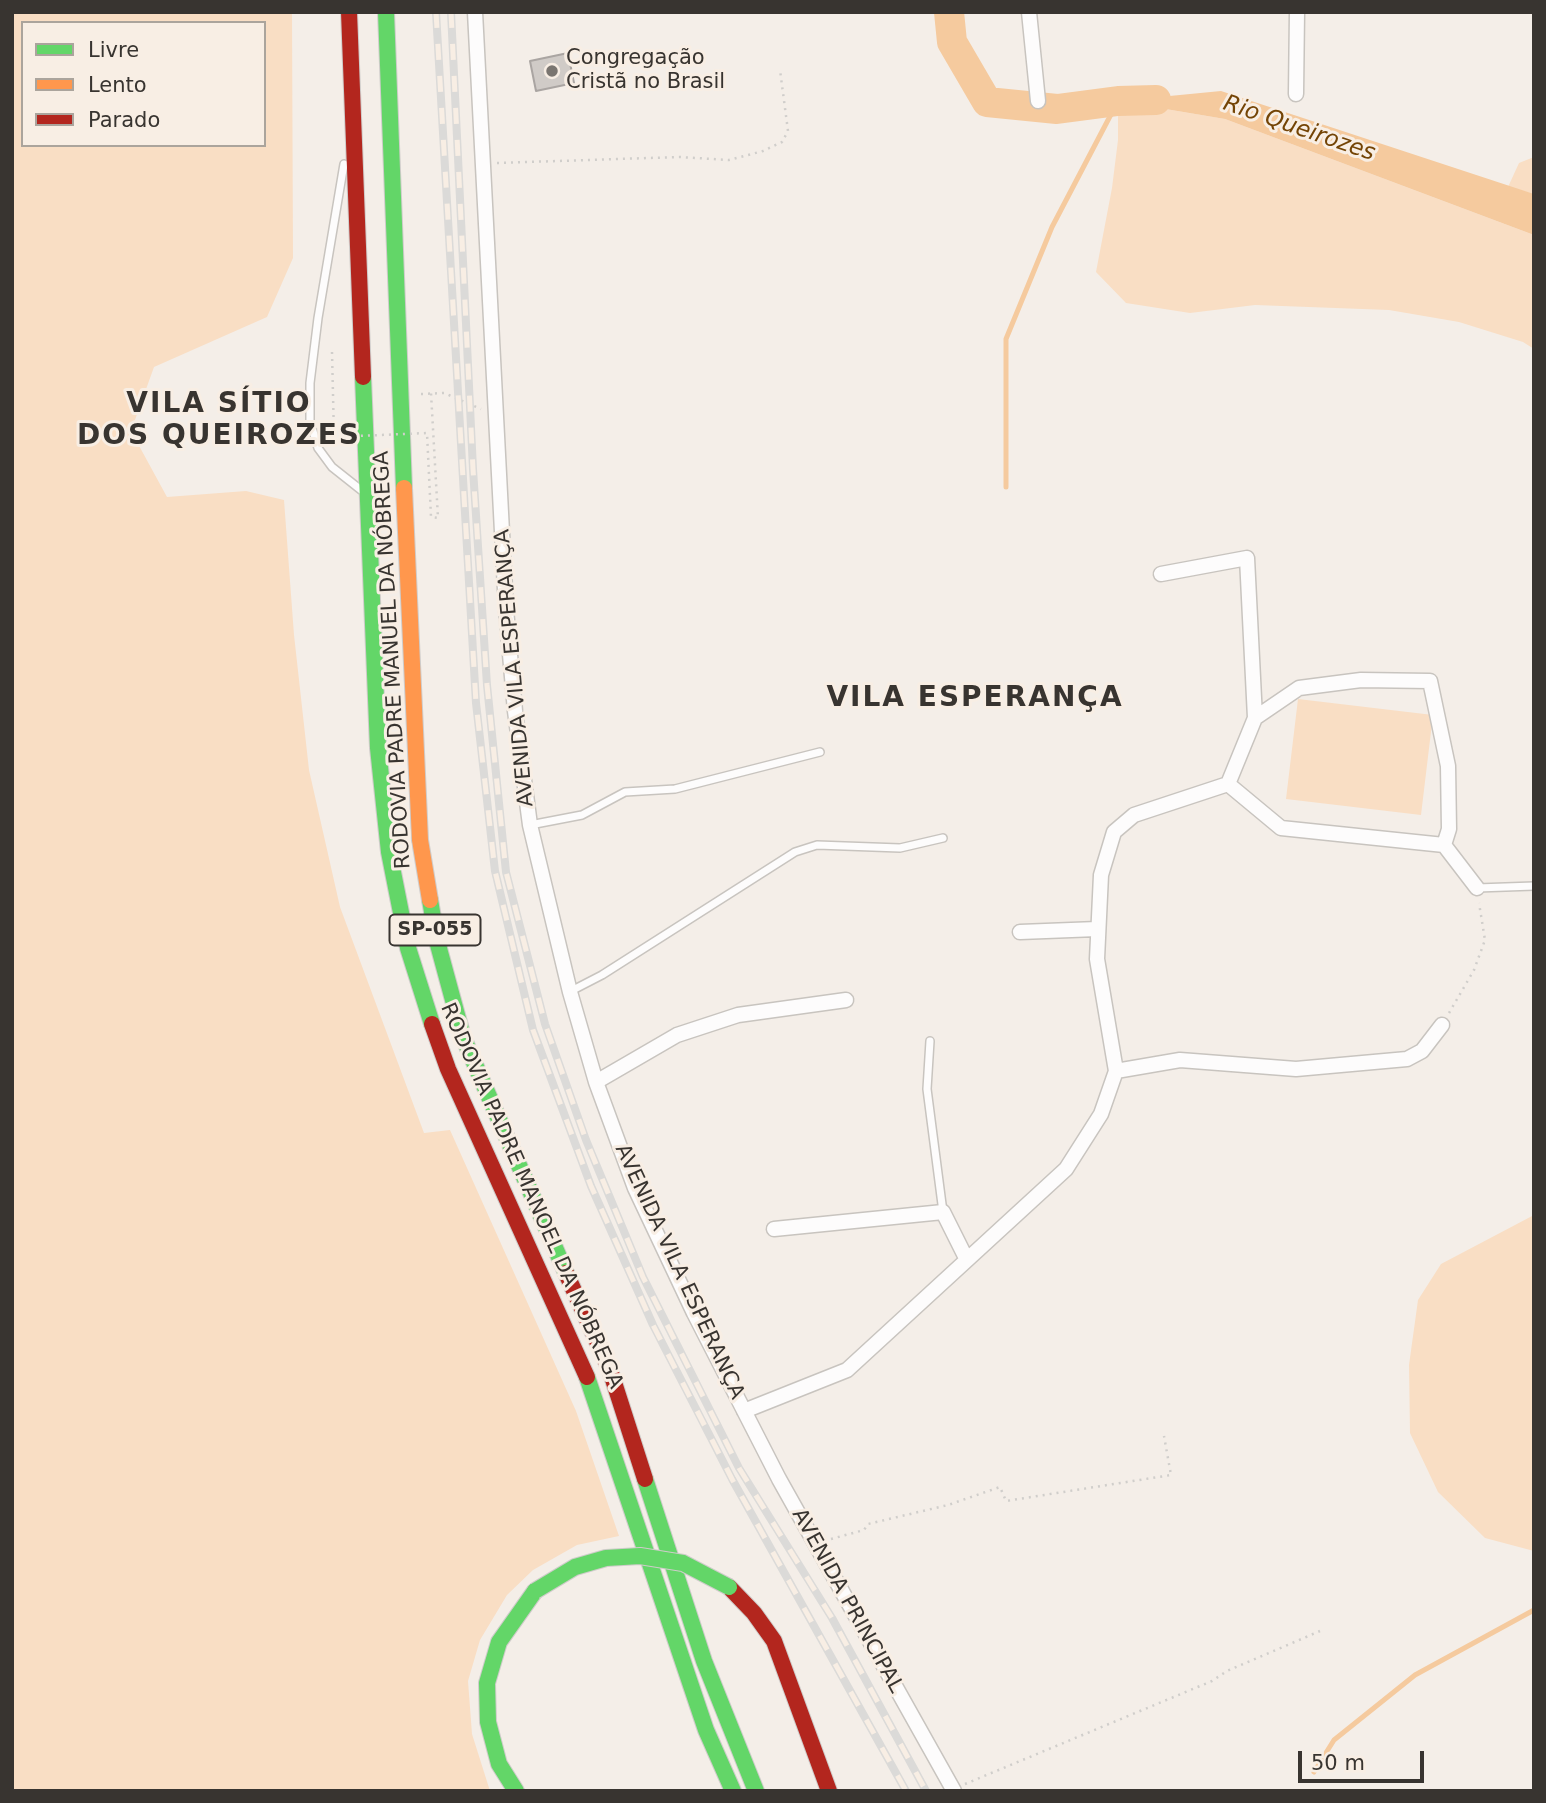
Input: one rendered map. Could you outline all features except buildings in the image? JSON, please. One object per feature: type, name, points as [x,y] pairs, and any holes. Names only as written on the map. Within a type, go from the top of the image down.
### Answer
[{"type":"highway","name":"RODOVIA PADRE MANOEL DA NÓBREGA","points":[[349,12],[378,748],[389,852],[408,948],[448,1069],[595,1395],[706,1730],[733,1791]]},
{"type":"highway","name":"RODOVIA PADRE MANUEL DA NÓBREGA","points":[[386,12],[420,840],[437,941],[463,1037],[498,1123],[610,1370],[704,1661],[756,1791]]},
{"type":"highway","points":[[516,1791],[499,1764],[488,1722],[487,1683],[499,1642],[535,1591],[575,1567],[606,1558],[640,1556],[683,1563],[708,1574],[729,1587],[754,1613],[774,1641],[829,1791]]},
{"type":"highway","points":[[706,1730],[725,1791]]},
{"type":"street","name":"AVENIDA VILA ESPERANÇA","points":[[475,12],[508,634],[530,825],[570,992],[596,1082],[635,1188],[744,1411]]},
{"type":"street","points":[[1029,12],[1038,101]]},
{"type":"street","points":[[1296,94],[1297,12]]},
{"type":"street","points":[[744,1411],[847,1370],[966,1258],[1031,1205],[1066,1169],[1101,1114],[1116,1071],[1097,960],[1101,874],[1114,832],[1134,815],[1228,784],[1255,718],[1247,558],[1161,574]]},
{"type":"street","points":[[1255,718],[1299,688],[1361,680],[1430,681],[1448,766],[1449,830],[1444,845]]},
{"type":"street","points":[[1228,784],[1281,828],[1444,845],[1476,888]]},
{"type":"street","points":[[1020,932],[1097,929]]},
{"type":"street","points":[[596,1082],[677,1035],[738,1014],[846,1000]]},
{"type":"street","points":[[1116,1071],[1180,1060],[1296,1069],[1407,1059],[1422,1051],[1442,1025]]},
{"type":"street","points":[[774,1229],[943,1212],[966,1258]]},
{"type":"street","name":"AVENIDA PRINCIPAL","points":[[744,1411],[814,1544],[953,1790]]},
{"type":"lane","points":[[353,112],[318,318],[310,383],[310,421],[318,449],[332,467],[368,495]]},
{"type":"lane","points":[[530,825],[582,815],[625,792],[675,789],[820,752]]},
{"type":"lane","points":[[570,992],[602,975],[795,852],[817,845],[900,848],[943,838]]},
{"type":"lane","points":[[1476,888],[1534,886]]},
{"type":"lane","points":[[930,1041],[927,1089],[943,1212]]},
{"type":"path","points":[[483,163],[646,157],[729,160],[763,151],[782,142],[788,131],[780,70]]},
{"type":"path","points":[[332,352],[334,437],[427,433],[431,517],[438,518],[431,393]]},
{"type":"path","points":[[401,395],[444,393],[496,415]]},
{"type":"path","points":[[1442,1025],[1474,970],[1485,940],[1476,888]]},
{"type":"path","points":[[814,1544],[864,1530],[868,1524],[948,1506],[1000,1487],[1006,1501],[1171,1475],[1164,1436]]},
{"type":"path","points":[[953,1790],[1212,1681],[1227,1671],[1320,1631]]},
{"type":"shaded area","points":[[12,12],[292,12],[293,258],[267,317],[154,367],[131,431],[167,497],[246,491],[284,500],[294,635],[309,770],[340,907],[424,1133],[450,1130],[576,1411],[619,1536],[577,1545],[533,1570],[507,1595],[480,1640],[468,1681],[472,1734],[490,1791],[12,1791]]},
{"type":"shaded area","points":[[1118,101],[1225,119],[1534,235],[1534,349],[1523,342],[1459,322],[1389,310],[1255,305],[1190,313],[1126,303],[1096,272],[1112,188],[1118,140]]},
{"type":"shaded area","points":[[1534,157],[1534,194],[1508,187],[1519,163]]},
{"type":"shaded area","points":[[1298,699],[1433,715],[1421,815],[1286,799]]},
{"type":"shaded area","points":[[1534,1215],[1534,1551],[1485,1538],[1438,1492],[1410,1433],[1409,1365],[1418,1300],[1441,1264]]},
{"type":"water","points":[[1221,91],[1534,194],[1534,235],[1225,119],[1118,101]]},
{"type":"waterway","name":"Rio Queirozes","points":[[949,12],[952,42],[987,102],[1057,109],[1118,101],[1156,100]]},
{"type":"waterway","points":[[1006,487],[1006,339],[1052,227],[1118,101]]},
{"type":"waterway","points":[[1314,1772],[1334,1740],[1415,1675],[1534,1610]]},
{"type":"railway","points":[[436,12],[476,703],[495,871],[533,1030],[591,1186],[653,1325],[732,1479],[906,1791]]},
{"type":"railway","points":[[451,12],[473,469],[487,685],[506,872],[545,1024],[586,1140],[643,1277],[739,1468],[832,1618],[926,1791]]},
{"type":"traffic: fast","points":[[386,12],[404,488]]},
{"type":"traffic: fast","points":[[363,377],[378,748],[389,852],[408,948],[432,1024]]},
{"type":"traffic: fast","points":[[430,900],[437,941],[463,1037],[566,1273]]},
{"type":"traffic: fast","points":[[587,1377],[706,1730],[733,1791]]},
{"type":"traffic: fast","points":[[645,1479],[704,1661],[756,1791]]},
{"type":"traffic: fast","points":[[535,1591],[575,1567],[606,1558],[640,1556],[683,1563],[729,1587]]},
{"type":"traffic: fast","points":[[516,1791],[499,1764],[488,1722],[487,1683],[499,1642],[535,1591]]},
{"type":"traffic: slow","points":[[404,488],[420,840],[430,900]]},
{"type":"traffic: jam","points":[[349,12],[363,377]]},
{"type":"traffic: jam","points":[[432,1024],[448,1069],[587,1377]]},
{"type":"traffic: jam","points":[[566,1273],[610,1370],[645,1479]]},
{"type":"traffic: jam","points":[[729,1587],[754,1613],[774,1641],[829,1791]]},
{"type":"place","name":"Congregação Cristã no Brasil","points":[[552,71]]},
{"type":"district","name":"VILA SÍTIO DOS QUEIROZES","points":[[219,421]]},
{"type":"district","name":"VILA ESPERANÇA","points":[[975,699]]}]
